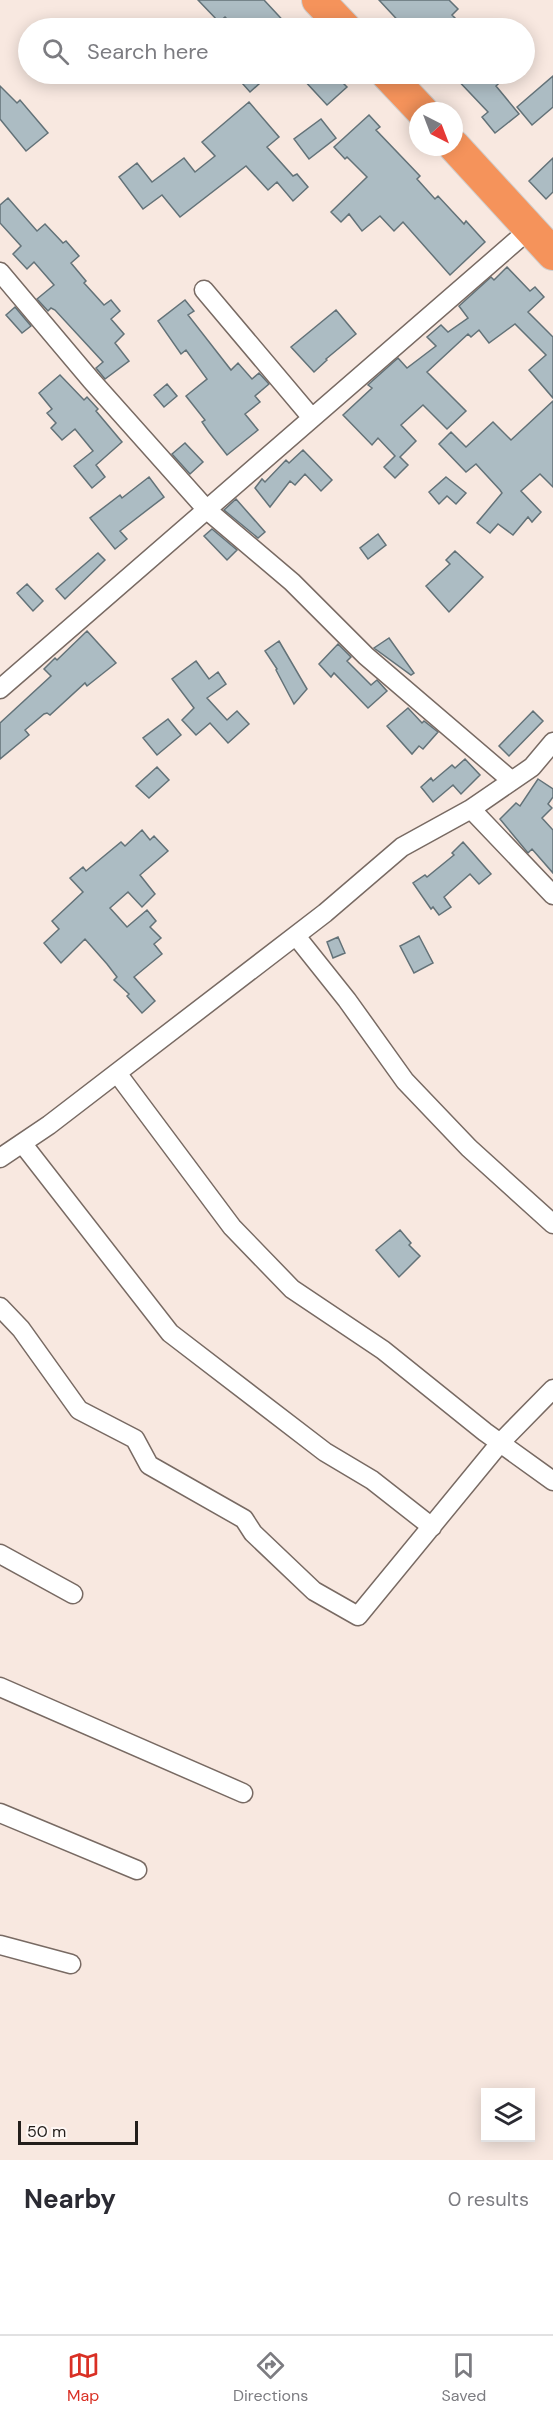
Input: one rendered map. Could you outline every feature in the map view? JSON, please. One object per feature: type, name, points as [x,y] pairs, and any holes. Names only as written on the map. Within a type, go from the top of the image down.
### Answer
[{"type":"highway","points":[[318,0],[335,18]]},
{"type":"highway","points":[[396,84],[413,102]]},
{"type":"highway","points":[[463,156],[553,254]]},
{"type":"street","points":[[0,689],[531,228]]},
{"type":"street","points":[[0,272],[91,380],[207,510],[292,582],[366,656],[513,781]]},
{"type":"street","points":[[204,291],[312,418]]},
{"type":"street","points":[[0,1158],[117,1073],[296,936],[402,847],[471,809],[532,767],[553,742]]},
{"type":"street","points":[[471,809],[553,895]]},
{"type":"street","points":[[296,936],[347,1000],[405,1081],[469,1148],[553,1224]]},
{"type":"street","points":[[117,1073],[232,1227],[291,1289],[383,1350],[500,1443],[553,1481]]},
{"type":"street","points":[[22,1143],[170,1333],[325,1452],[372,1480],[432,1527]]},
{"type":"street","points":[[0,1307],[21,1329],[79,1410],[135,1439],[149,1465],[244,1519],[253,1533],[314,1591],[358,1616],[500,1443],[553,1389]]},
{"type":"street","points":[[0,1554],[73,1594]]},
{"type":"street","points":[[0,1687],[243,1793]]},
{"type":"street","points":[[0,1813],[137,1870]]},
{"type":"street","points":[[0,1945],[71,1964]]},
{"type":"building","points":[[198,0],[264,0],[281,18],[225,17],[215,18]]},
{"type":"building","points":[[379,0],[449,0],[458,9],[452,15],[455,18],[396,18]]},
{"type":"building","points":[[553,76],[553,107],[532,125],[517,107]]},
{"type":"building","points":[[243,84],[259,84],[250,92]]},
{"type":"building","points":[[308,84],[344,84],[347,87],[327,105]]},
{"type":"building","points":[[461,84],[498,84],[496,86],[519,114],[495,133],[482,117],[488,112]]},
{"type":"building","points":[[0,86],[17,103],[20,100],[48,133],[26,151],[0,119]]},
{"type":"building","points":[[249,102],[279,137],[267,147],[293,176],[297,174],[308,187],[293,201],[277,182],[268,190],[246,166],[180,217],[162,195],[143,209],[119,177],[137,163],[152,182],[184,158],[195,172],[215,156],[202,142]]},
{"type":"building","points":[[369,115],[380,127],[376,130],[420,176],[417,179],[435,199],[438,196],[464,224],[466,221],[485,242],[450,275],[403,222],[394,231],[380,216],[362,231],[349,214],[341,222],[331,212],[367,177],[334,147]]},
{"type":"building","points":[[321,119],[336,138],[309,159],[294,139]]},
{"type":"building","points":[[553,158],[553,192],[546,199],[529,181]]},
{"type":"building","points":[[8,198],[37,231],[45,224],[63,243],[66,241],[79,256],[71,263],[86,281],[84,283],[104,305],[111,300],[120,311],[111,319],[124,334],[115,343],[129,361],[105,379],[96,368],[103,362],[55,310],[51,308],[48,311],[37,299],[54,285],[34,262],[27,269],[13,254],[21,246],[0,223],[0,205]]},
{"type":"building","points":[[507,267],[530,291],[535,287],[544,297],[528,312],[553,337],[553,398],[529,370],[546,355],[515,324],[489,343],[479,330],[471,337],[468,334],[427,372],[466,411],[447,429],[423,405],[401,425],[416,441],[400,457],[408,465],[395,478],[384,467],[395,456],[378,438],[372,445],[343,415],[372,388],[368,385],[398,358],[407,368],[436,346],[427,337],[441,325],[448,332],[468,318],[459,306],[491,277],[494,280]]},
{"type":"building","points":[[185,300],[194,311],[188,315],[231,370],[238,363],[252,379],[259,373],[269,384],[255,396],[260,402],[245,414],[258,430],[227,455],[202,422],[205,420],[186,396],[207,379],[186,350],[181,354],[158,321]]},
{"type":"building","points":[[15,307],[31,326],[22,333],[6,315]]},
{"type":"building","points":[[336,310],[356,334],[314,372],[291,347]]},
{"type":"building","points":[[60,375],[84,400],[87,397],[122,442],[96,465],[105,477],[92,488],[74,466],[93,451],[75,429],[62,440],[51,428],[56,423],[47,413],[52,409],[39,393]]},
{"type":"building","points":[[167,384],[177,396],[164,407],[154,395]]},
{"type":"building","points":[[553,401],[553,487],[540,474],[521,491],[541,512],[532,522],[528,517],[513,535],[498,524],[490,533],[477,523],[502,493],[476,464],[466,472],[439,444],[451,432],[466,447],[493,422],[511,440]]},
{"type":"building","points":[[185,443],[203,462],[190,474],[172,454]]},
{"type":"building","points":[[303,450],[332,480],[321,491],[305,474],[295,485],[290,481],[270,507],[255,488],[262,479],[265,482],[286,460],[289,463]]},
{"type":"building","points":[[149,477],[164,497],[120,531],[127,539],[115,549],[90,518],[120,495],[122,498]]},
{"type":"building","points":[[446,477],[466,493],[456,504],[447,496],[439,504],[429,492]]},
{"type":"building","points":[[236,499],[265,532],[258,538],[224,510]]},
{"type":"building","points":[[212,529],[237,550],[227,560],[204,536]]},
{"type":"building","points":[[378,534],[386,545],[368,559],[360,548]]},
{"type":"building","points":[[455,551],[483,577],[449,612],[426,586],[450,564],[446,560]]},
{"type":"building","points":[[98,553],[105,560],[65,599],[56,589]]},
{"type":"building","points":[[27,584],[43,601],[33,611],[17,593]]},
{"type":"building","points":[[87,631],[116,663],[87,686],[85,683],[50,715],[44,714],[25,730],[29,735],[0,759],[0,723],[51,676],[44,669],[55,658],[57,660]]},
{"type":"building","points":[[389,638],[414,673],[411,675],[374,648]]},
{"type":"building","points":[[279,641],[307,689],[294,704],[277,669],[265,651]]},
{"type":"building","points":[[338,644],[351,657],[347,661],[371,685],[377,680],[387,691],[368,708],[334,673],[331,677],[319,664]]},
{"type":"building","points":[[196,661],[209,679],[218,672],[226,684],[207,698],[227,720],[237,711],[249,724],[228,743],[210,723],[196,735],[182,720],[194,708],[172,679]]},
{"type":"building","points":[[408,708],[422,723],[424,721],[438,732],[423,749],[419,746],[412,754],[387,726]]},
{"type":"building","points":[[533,711],[543,721],[509,756],[499,746]]},
{"type":"building","points":[[168,719],[181,735],[157,755],[143,738]]},
{"type":"building","points":[[465,759],[480,775],[461,794],[453,785],[433,802],[421,787],[431,778],[433,781],[452,765],[455,768]]},
{"type":"building","points":[[157,767],[169,780],[149,798],[136,786]]},
{"type":"building","points":[[538,779],[553,789],[553,797],[548,804],[552,808],[542,818],[553,830],[553,873],[532,849],[528,853],[500,819],[516,803],[520,806]]},
{"type":"building","points":[[142,830],[150,840],[154,836],[168,851],[140,875],[155,894],[142,907],[128,892],[110,908],[127,927],[147,910],[156,921],[150,927],[161,938],[154,944],[162,954],[134,977],[155,1001],[142,1013],[127,996],[129,994],[114,980],[117,977],[107,964],[85,939],[61,963],[44,943],[59,929],[52,921],[83,892],[70,878],[83,867],[86,871],[121,842],[125,846]]},
{"type":"building","points":[[463,842],[491,874],[479,884],[470,874],[444,897],[451,907],[439,915],[433,907],[431,909],[413,883],[425,875],[427,877],[454,855],[452,853]]},
{"type":"building","points":[[419,936],[433,963],[414,973],[400,946]]},
{"type":"building","points":[[338,937],[345,953],[333,958],[327,942]]},
{"type":"building","points":[[400,1230],[411,1243],[409,1245],[420,1256],[399,1277],[376,1250]]}]
